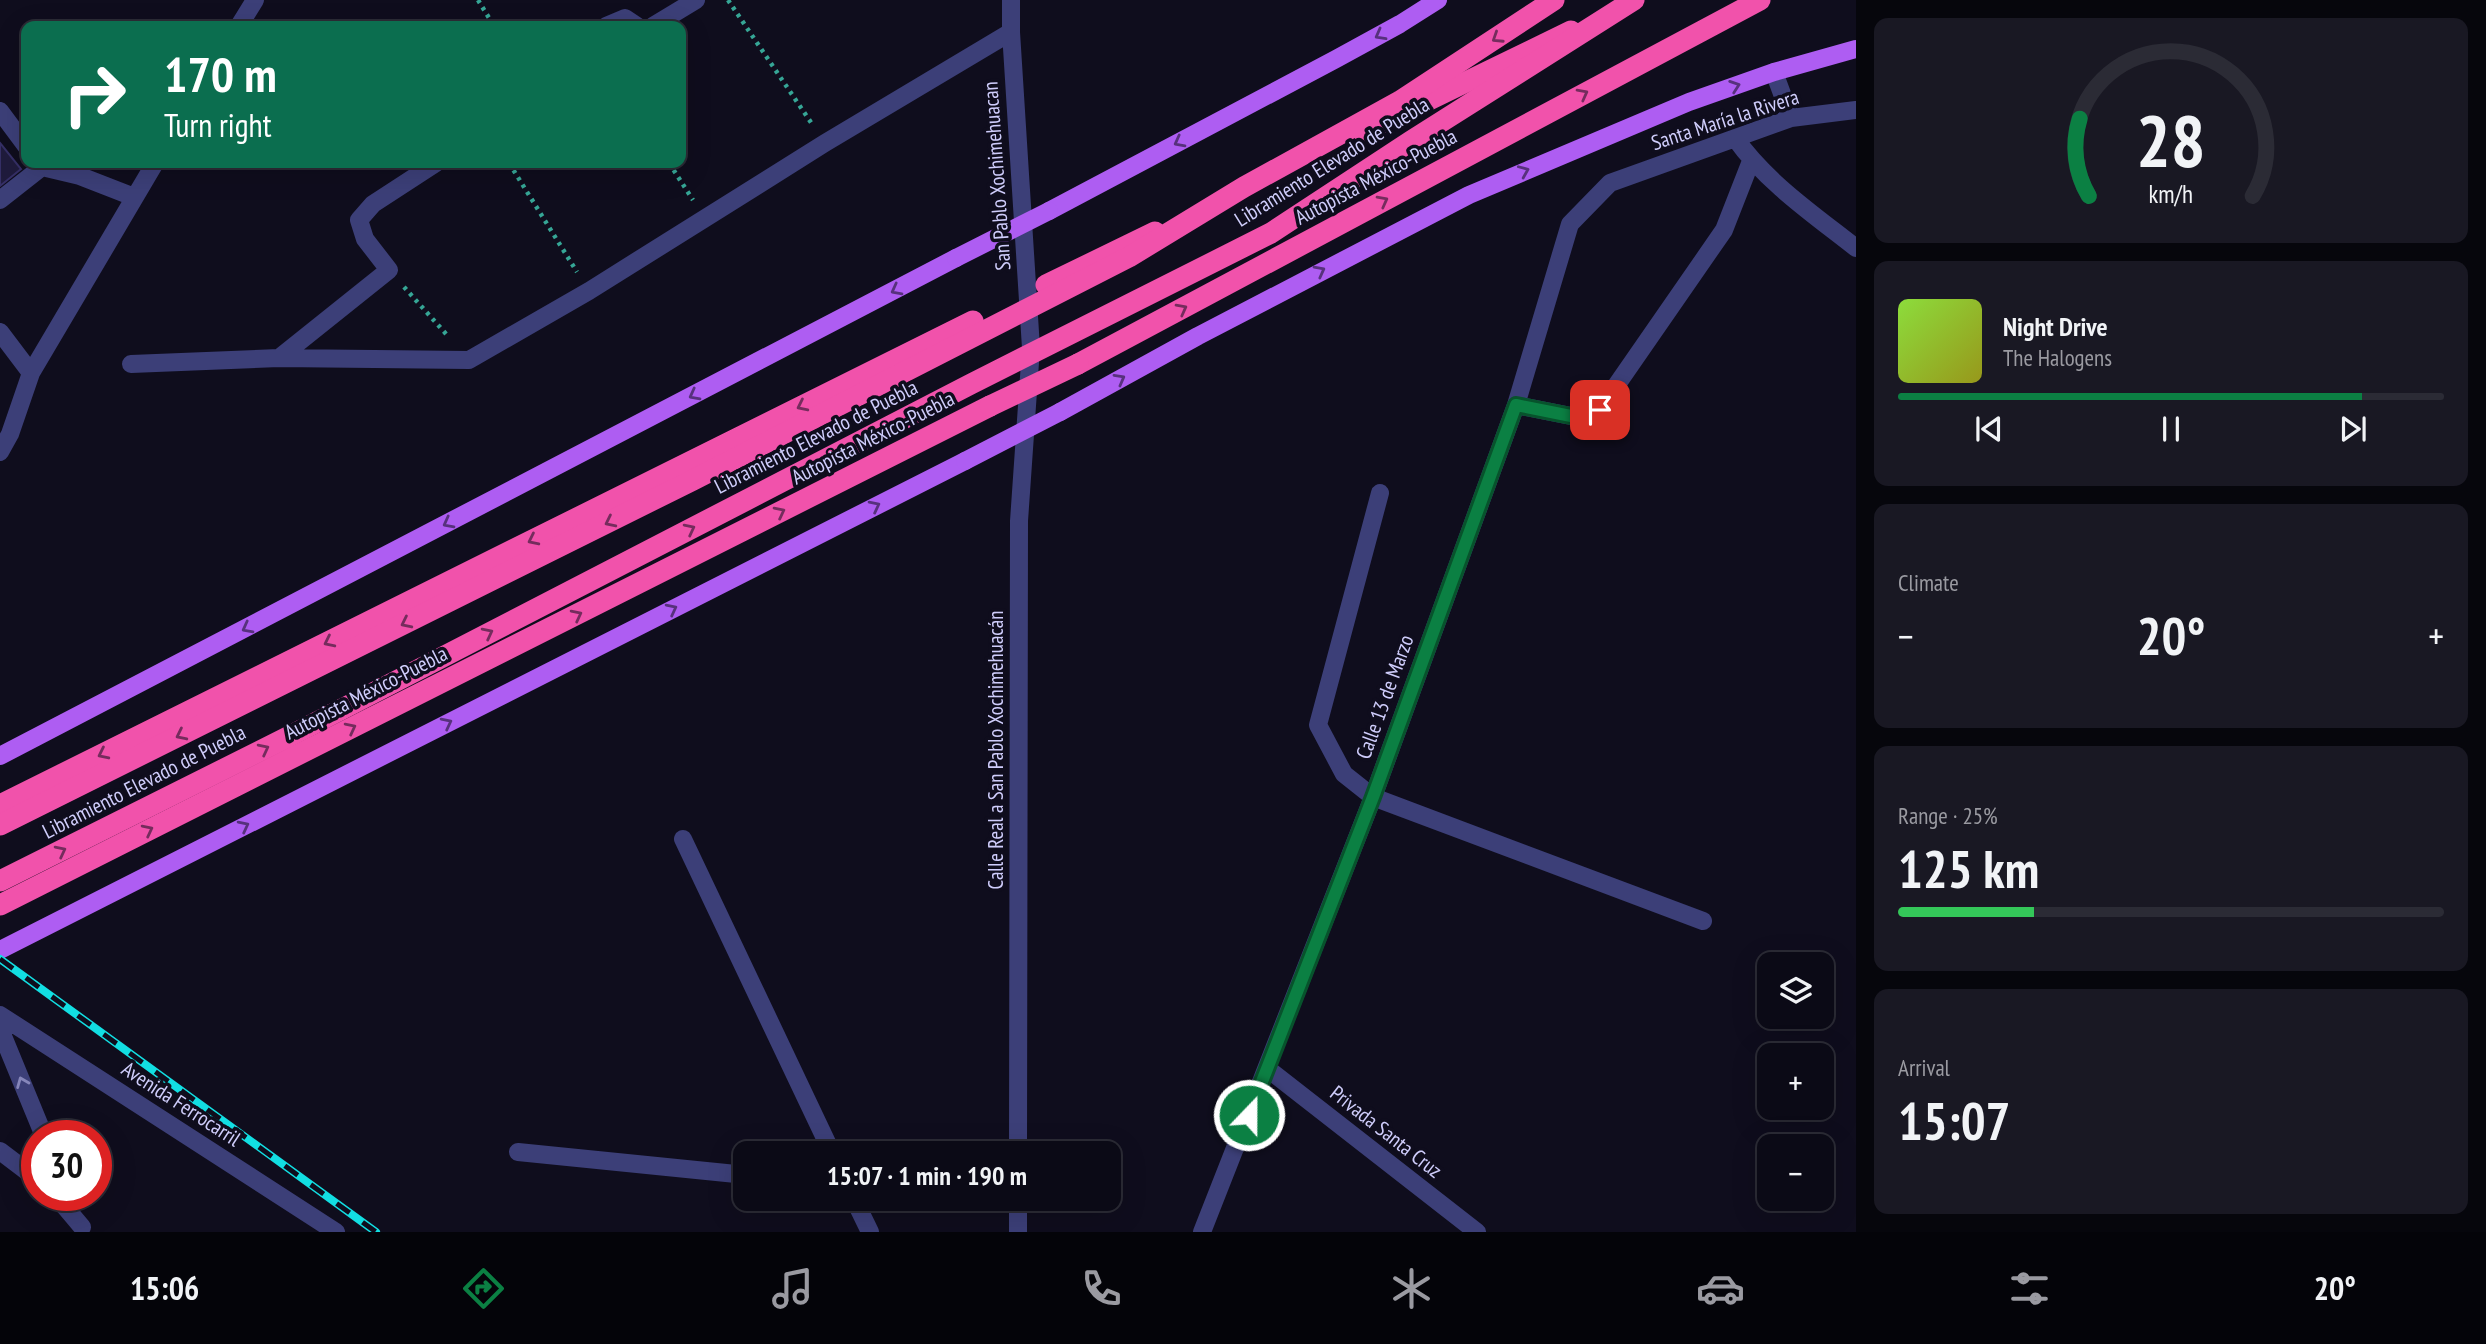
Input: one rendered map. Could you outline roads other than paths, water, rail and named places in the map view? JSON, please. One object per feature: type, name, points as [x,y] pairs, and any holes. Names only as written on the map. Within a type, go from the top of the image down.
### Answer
[{"type":"highway","name":"Libramiento Elevado de Puebla","points":[[0,825],[693,480],[1129,257],[1244,187],[1400,101],[1554,0]]},
{"type":"highway","name":"Libramiento Elevado de Puebla","points":[[0,881],[288,737],[971,384],[1271,233],[1635,0]]},
{"type":"highway","name":"Autopista México-Puebla","points":[[0,805],[1046,285],[1635,0]]},
{"type":"highway","name":"Autopista México-Puebla","points":[[0,905],[1078,364],[1760,0]]},
{"type":"main road","points":[[0,756],[1049,211],[1357,48],[1438,0]]},
{"type":"main road","points":[[4,948],[965,461],[1469,195],[1689,102],[1774,72],[1856,49]]},
{"type":"street","points":[[242,21],[255,0]]},
{"type":"street","points":[[661,21],[696,0]]},
{"type":"street","name":"San Pablo Xochimehuacan","points":[[1011,0],[1031,348]]},
{"type":"street","points":[[131,364],[279,358],[469,360],[589,290],[1011,32]]},
{"type":"street","points":[[1774,72],[1791,118]]},
{"type":"street","name":"Santa María la Rivera","points":[[1610,183],[1791,118],[1856,110]]},
{"type":"street","points":[[0,111],[21,139]]},
{"type":"street","points":[[1735,138],[1751,161],[1778,186],[1856,248]]},
{"type":"street","points":[[1516,405],[1581,418],[1600,410],[1724,230],[1751,161]]},
{"type":"street","points":[[0,200],[37,168]]},
{"type":"street","points":[[52,168],[80,176],[134,198]]},
{"type":"street","points":[[0,452],[5,431],[31,373],[152,168]]},
{"type":"street","points":[[279,358],[389,270],[365,239],[359,220],[373,204],[428,168]]},
{"type":"street","name":"Calle 13 de Marzo","points":[[1202,1232],[1373,797],[1516,405],[1570,224],[1610,183]]},
{"type":"street","points":[[0,332],[31,373]]},
{"type":"street","name":"Calle Real a San Pablo Xochimehuacán","points":[[1018,1141],[1020,521],[1031,348]]},
{"type":"street","points":[[1380,493],[1318,725],[1344,774],[1373,797],[1703,922]]},
{"type":"street","points":[[682,839],[826,1141]]},
{"type":"street","name":"Avenida Ferrocarril","points":[[0,1015],[336,1232]]},
{"type":"street","points":[[0,1029],[37,1120]]},
{"type":"street","name":"Privada Santa Cruz","points":[[1268,1069],[1477,1232]]},
{"type":"street","points":[[0,1151],[21,1167]]},
{"type":"street","points":[[518,1152],[733,1174]]},
{"type":"street","points":[[68,1211],[83,1230]]},
{"type":"street","points":[[75,1211],[83,1230]]},
{"type":"street","points":[[860,1211],[870,1232]]},
{"type":"street","points":[[1018,1211],[1018,1232]]},
{"type":"railway","points":[[0,959],[376,1232]]}]
